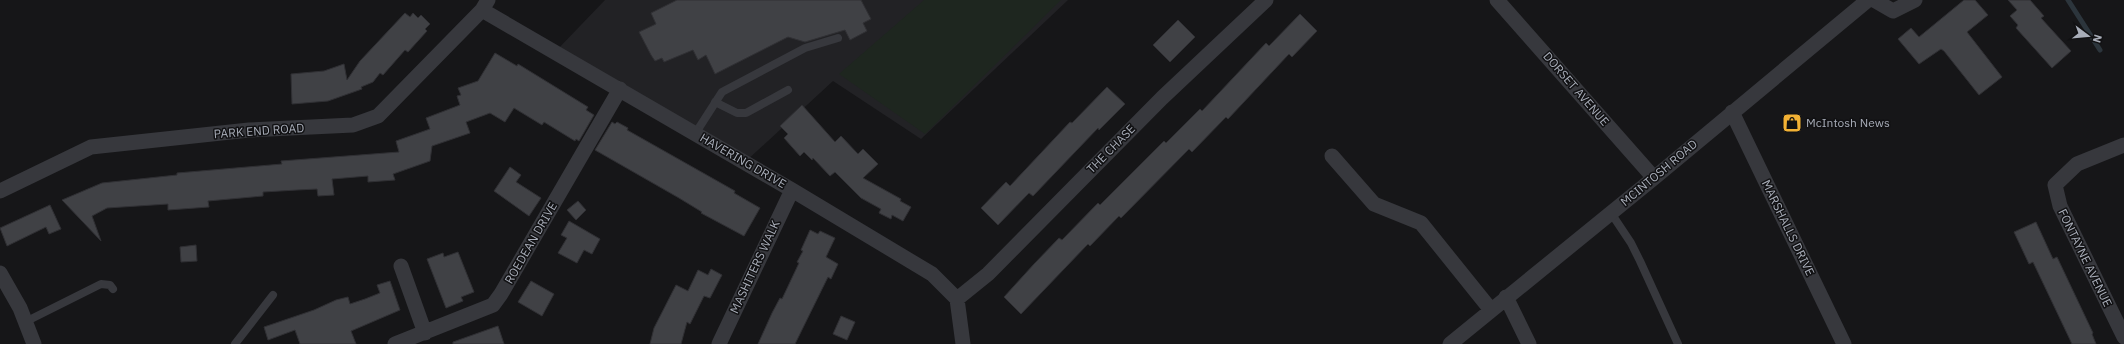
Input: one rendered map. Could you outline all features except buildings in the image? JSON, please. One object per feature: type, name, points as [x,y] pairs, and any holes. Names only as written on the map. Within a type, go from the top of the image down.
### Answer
[{"type":"street","name":"THE CHASE","points":[[956,299],[988,274],[1162,98],[1266,0]]},
{"type":"street","name":"DORSET AVENUE","points":[[1497,0],[1654,178]]},
{"type":"street","name":"MCINTOSH ROAD","points":[[1450,344],[1654,178],[1868,0]]},
{"type":"street","points":[[1874,0],[1893,10],[1915,0]]},
{"type":"street","name":"HAVERING DRIVE","points":[[485,5],[620,90],[792,190],[932,274],[956,299]]},
{"type":"street","name":"PARK END ROAD","points":[[0,191],[91,147],[249,130],[354,125],[378,116],[485,5]]},
{"type":"street","name":"ROEDEAN DRIVE","points":[[395,344],[493,305],[501,294],[620,90]]},
{"type":"street","name":"MARSHALLS DRIVE","points":[[1732,112],[1844,344]]},
{"type":"street","name":"FONTAYNE AVENUE","points":[[2124,145],[2077,164],[2055,185],[2060,206],[2124,337]]},
{"type":"street","points":[[1332,156],[1374,204],[1422,224],[1491,310]]},
{"type":"street","name":"MASHITERS WALK","points":[[719,344],[792,190]]},
{"type":"street","points":[[400,266],[425,333]]},
{"type":"street","points":[[2,281],[25,322],[34,344]]},
{"type":"street","points":[[1506,297],[1529,344]]},
{"type":"street","points":[[956,299],[963,344]]},
{"type":"lane","points":[[695,134],[722,92],[804,48],[838,38]]},
{"type":"lane","points":[[715,102],[737,112],[746,113],[788,90]]},
{"type":"lane","points":[[1611,213],[1631,243],[1678,344]]},
{"type":"lane","points":[[25,322],[101,284],[110,284],[113,289]]},
{"type":"lane","points":[[235,344],[273,295]]},
{"type":"shaded area","points":[[605,0],[1068,0],[921,139],[833,81],[744,163],[555,52]]},
{"type":"shaded area","points":[[924,0],[1061,0],[925,134],[839,74]]},
{"type":"waterway","points":[[2068,0],[2100,50]]},
{"type":"place","name":"McIntosh News","points":[[1792,123]]}]
